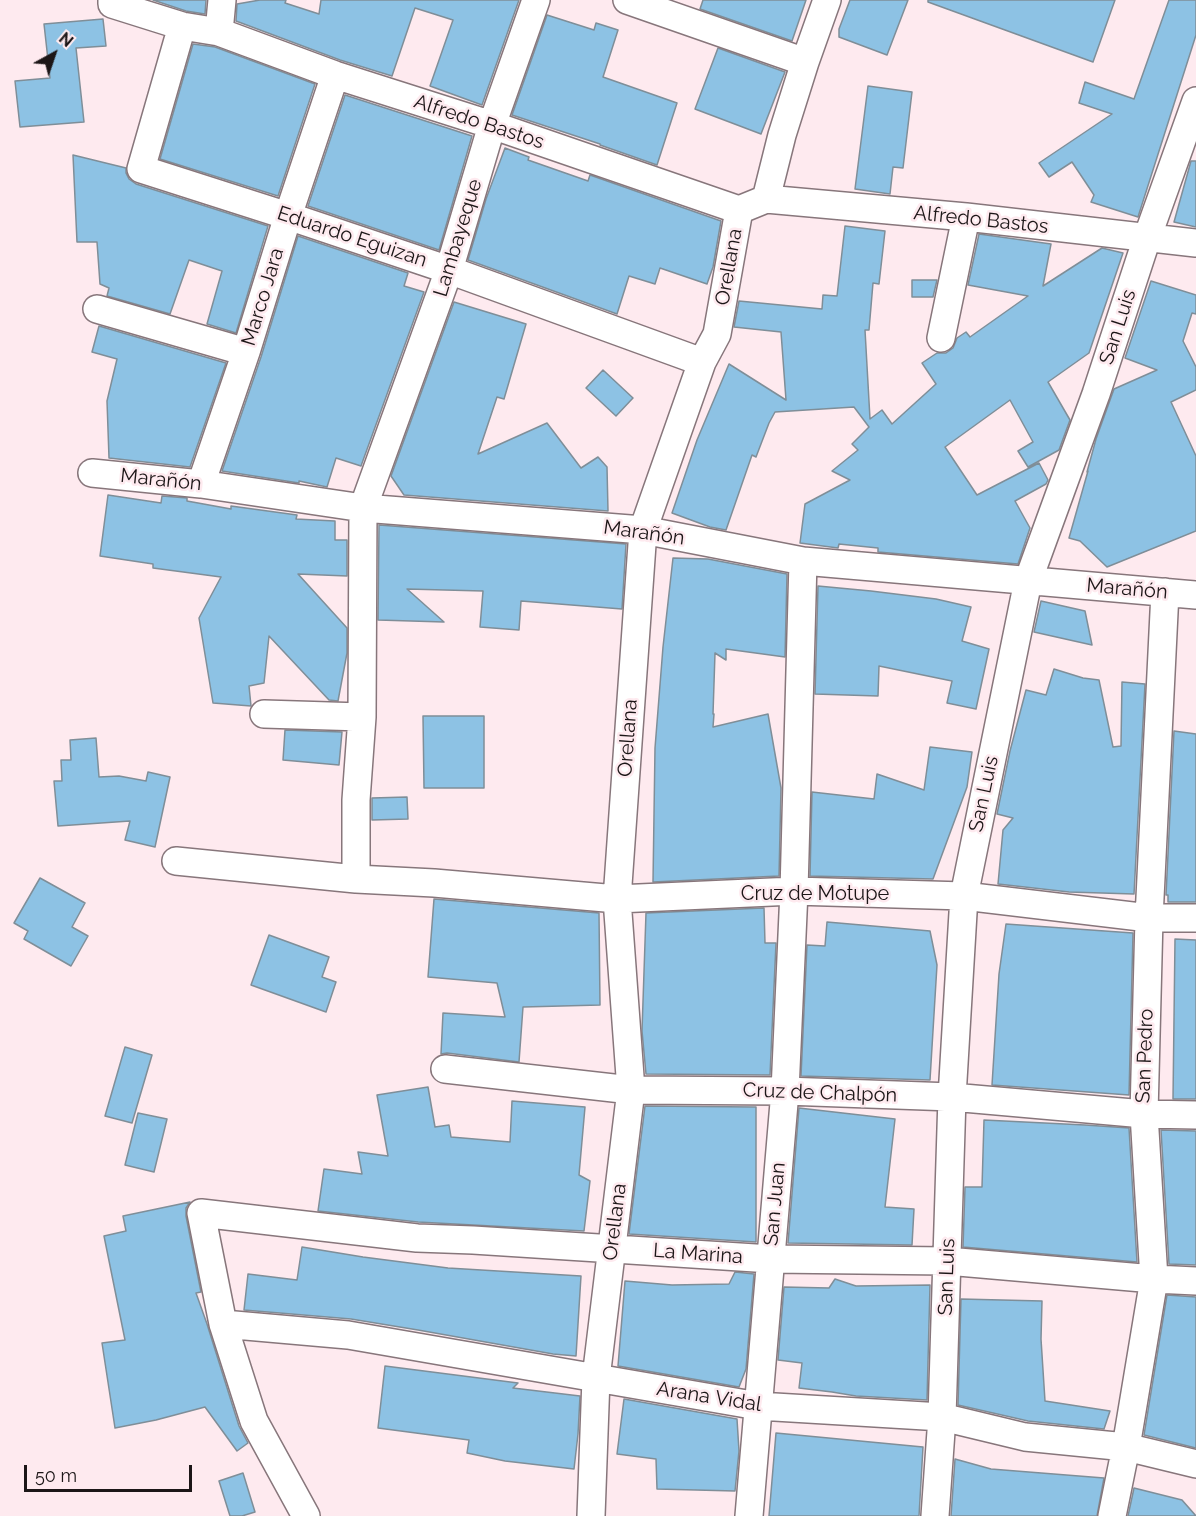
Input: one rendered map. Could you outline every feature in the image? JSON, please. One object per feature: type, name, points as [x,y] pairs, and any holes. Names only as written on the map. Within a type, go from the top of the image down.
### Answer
[{"type":"street","name":"Alfredo Bastos","points":[[112,0],[112,4],[182,26],[219,32],[335,75],[492,125],[739,210]]},
{"type":"street","points":[[219,32],[222,0]]},
{"type":"street","name":"Lambayeque","points":[[356,879],[356,800],[362,717],[363,508],[449,270],[492,125],[536,0]]},
{"type":"street","points":[[627,0],[805,62]]},
{"type":"street","points":[[766,199],[782,135],[827,0]]},
{"type":"street","name":"Eduardo Eguizan","points":[[182,26],[141,169],[449,270],[702,362]]},
{"type":"street","name":"Marco Jara","points":[[201,484],[335,75]]},
{"type":"street","name":"San Luis","points":[[935,1516],[942,1418],[952,1097],[963,896],[1028,581],[1096,394],[1147,238],[1196,101]]},
{"type":"street","name":"Alfredo Bastos","points":[[766,199],[966,217],[1196,243]]},
{"type":"street","name":"Orellana","points":[[591,1516],[596,1378],[631,1090],[616,898],[643,530],[702,362],[717,334],[739,210],[766,199]]},
{"type":"street","points":[[941,338],[966,217]]},
{"type":"street","points":[[97,309],[246,352]]},
{"type":"street","name":"Marañón","points":[[92,473],[201,484],[363,508],[643,530],[803,561],[1196,595]]},
{"type":"street","name":"San Juan","points":[[749,1516],[785,1091],[794,891],[803,561]]},
{"type":"street","name":"San Pedro","points":[[1112,1516],[1154,1279],[1144,1113],[1149,918],[1165,592]]},
{"type":"street","points":[[264,714],[362,717]]},
{"type":"street","name":"Cruz de Motupe","points":[[176,861],[356,879],[616,898],[794,891],[963,896],[1149,918],[1196,918]]},
{"type":"street","name":"Cruz de Chalpón","points":[[445,1069],[631,1090],[785,1091],[952,1097],[1144,1113],[1196,1114]]},
{"type":"street","name":"La Marina","points":[[223,1324],[201,1213],[417,1238],[771,1259],[948,1261],[1196,1281]]},
{"type":"street","points":[[223,1324],[254,1421],[306,1516]]},
{"type":"street","name":"Arana Vidal","points":[[223,1324],[348,1335],[758,1406],[942,1418],[1025,1437],[1126,1447],[1196,1464]]},
{"type":"building","points":[[153,0],[206,0],[205,14],[186,11]]},
{"type":"building","points":[[260,0],[286,0],[285,3],[319,14],[321,0],[519,0],[482,105],[430,86],[453,20],[415,8],[392,76],[340,60],[236,21],[237,4]]},
{"type":"building","points":[[703,0],[806,0],[792,41],[700,9]]},
{"type":"building","points":[[850,0],[908,0],[887,55],[839,37],[839,29]]},
{"type":"building","points":[[928,0],[1115,0],[1093,62],[928,2]]},
{"type":"building","points":[[1169,0],[1196,0],[1196,35],[1138,217],[1091,202],[1094,195],[1072,162],[1049,177],[1039,163],[1112,114],[1079,103],[1085,82],[1134,99]]},
{"type":"building","points":[[547,15],[594,30],[596,23],[618,30],[603,77],[677,103],[657,165],[512,115]]},
{"type":"building","points":[[103,19],[106,46],[76,48],[84,122],[20,127],[15,81],[50,78],[44,24]]},
{"type":"building","points":[[193,44],[215,47],[315,84],[278,196],[160,159]]},
{"type":"building","points":[[718,48],[785,72],[761,134],[695,109]]},
{"type":"building","points":[[868,86],[912,92],[903,168],[893,167],[890,194],[855,189]]},
{"type":"building","points":[[345,95],[472,136],[439,250],[308,206]]},
{"type":"building","points":[[505,148],[529,157],[528,160],[588,181],[590,175],[721,221],[713,267],[707,284],[660,268],[655,284],[629,276],[617,314],[468,260],[486,199]]},
{"type":"building","points":[[73,155],[126,168],[129,179],[136,184],[268,226],[236,333],[207,324],[222,271],[189,260],[170,314],[107,296],[109,288],[100,284],[97,242],[77,242]]},
{"type":"building","points":[[1191,161],[1196,161],[1196,227],[1174,222]]},
{"type":"building","points":[[845,226],[885,231],[879,284],[873,283],[869,330],[865,330],[870,419],[882,410],[892,424],[936,384],[922,363],[937,353],[946,353],[953,348],[957,338],[966,332],[970,337],[1028,296],[968,285],[979,234],[1051,244],[1043,286],[1102,248],[1123,253],[1089,353],[1048,382],[1070,420],[1059,450],[1028,467],[1018,451],[1033,442],[1010,400],[945,447],[977,495],[1039,463],[1048,480],[1046,484],[1015,501],[1030,528],[1018,564],[878,552],[878,548],[839,544],[838,548],[800,543],[805,504],[850,480],[832,471],[858,450],[852,444],[869,427],[854,407],[775,412],[756,457],[752,455],[726,530],[710,527],[672,513],[697,440],[729,364],[786,400],[781,332],[734,327],[739,301],[822,309],[823,295],[837,296]]},
{"type":"building","points":[[298,236],[408,273],[404,286],[424,292],[361,466],[336,458],[327,487],[222,471],[261,357]]},
{"type":"building","points":[[912,280],[937,280],[933,297],[912,297]]},
{"type":"building","points":[[1151,281],[1196,295],[1196,314],[1192,313],[1183,341],[1196,367],[1196,390],[1171,402],[1196,456],[1196,531],[1107,567],[1080,541],[1069,538],[1096,439],[1114,389],[1157,370],[1125,358]]},
{"type":"building","points":[[454,302],[526,324],[504,399],[497,397],[478,454],[547,423],[581,468],[598,457],[607,467],[608,511],[404,495],[391,476]]},
{"type":"building","points":[[99,326],[226,363],[190,467],[109,458],[107,401],[117,359],[92,352]]},
{"type":"building","points":[[603,370],[633,398],[616,416],[586,388]]},
{"type":"building","points":[[108,495],[161,503],[162,496],[187,498],[187,501],[231,509],[231,506],[297,515],[296,519],[335,521],[335,540],[347,540],[347,576],[298,574],[347,628],[347,653],[338,701],[329,700],[269,636],[264,683],[249,686],[251,706],[213,703],[199,618],[221,577],[153,568],[153,564],[100,556]]},
{"type":"building","points":[[379,525],[626,544],[622,609],[521,601],[519,630],[480,627],[483,591],[407,589],[444,622],[378,620]]},
{"type":"building","points":[[673,558],[708,559],[787,574],[785,657],[726,649],[726,660],[715,653],[713,714],[713,727],[768,714],[781,788],[779,876],[653,882],[655,748]]},
{"type":"building","points":[[818,586],[936,599],[971,607],[962,641],[989,649],[976,709],[947,703],[952,681],[879,666],[878,696],[815,694]]},
{"type":"building","points":[[1041,601],[1085,611],[1092,645],[1034,632]]},
{"type":"building","points":[[1054,669],[1083,678],[1099,680],[1113,747],[1121,746],[1122,682],[1145,684],[1134,894],[1069,892],[998,884],[1003,830],[1013,818],[997,814],[1010,751],[1026,690],[1046,695]]},
{"type":"building","points":[[423,716],[484,716],[484,788],[424,788]]},
{"type":"building","points":[[285,730],[342,732],[339,765],[283,760]]},
{"type":"building","points":[[1174,731],[1196,734],[1196,902],[1168,902],[1168,895],[1166,895]]},
{"type":"building","points":[[96,738],[99,777],[119,776],[146,781],[148,772],[170,777],[155,847],[125,840],[130,821],[58,826],[54,781],[62,781],[61,760],[71,760],[70,740]]},
{"type":"building","points":[[930,747],[972,752],[967,787],[933,879],[810,876],[812,792],[874,799],[877,774],[924,790]]},
{"type":"building","points":[[407,797],[408,819],[372,820],[372,798]]},
{"type":"building","points":[[40,878],[85,903],[72,927],[88,936],[71,966],[24,939],[28,931],[14,923]]},
{"type":"building","points":[[434,899],[599,913],[600,1005],[523,1007],[519,1062],[441,1054],[443,1013],[505,1017],[497,983],[428,977]]},
{"type":"building","points":[[764,908],[765,943],[776,943],[770,1075],[646,1074],[642,1031],[646,913]]},
{"type":"building","points":[[827,922],[930,931],[937,965],[930,1080],[801,1076],[807,945],[825,946]]},
{"type":"building","points":[[1006,924],[1133,933],[1129,1095],[992,1085],[999,974]]},
{"type":"building","points":[[269,935],[329,957],[322,977],[336,982],[326,1012],[251,985]]},
{"type":"building","points":[[1175,939],[1196,940],[1196,1099],[1173,1099]]},
{"type":"building","points":[[125,1047],[152,1055],[132,1123],[105,1116]]},
{"type":"building","points":[[428,1087],[435,1127],[449,1125],[451,1137],[510,1142],[512,1101],[585,1107],[579,1175],[590,1181],[584,1231],[418,1222],[318,1211],[324,1169],[362,1174],[358,1152],[388,1156],[377,1095]]},
{"type":"building","points":[[645,1106],[756,1107],[756,1242],[629,1234]]},
{"type":"building","points":[[799,1108],[895,1119],[885,1207],[914,1209],[912,1245],[788,1243]]},
{"type":"building","points":[[138,1113],[167,1119],[154,1172],[125,1165]]},
{"type":"building","points":[[984,1120],[1129,1128],[1137,1262],[963,1247],[965,1187],[982,1187]]},
{"type":"building","points":[[1161,1130],[1196,1131],[1196,1265],[1169,1264]]},
{"type":"building","points":[[190,1202],[186,1208],[186,1216],[201,1292],[196,1293],[239,1426],[248,1443],[237,1451],[205,1407],[115,1428],[102,1343],[125,1340],[104,1236],[126,1231],[123,1216]]},
{"type":"building","points":[[302,1247],[448,1268],[581,1276],[576,1356],[351,1319],[244,1310],[248,1274],[297,1280]]},
{"type":"building","points":[[735,1272],[754,1274],[746,1369],[739,1387],[618,1366],[625,1281],[672,1285],[729,1284]]},
{"type":"building","points":[[835,1279],[856,1286],[930,1285],[927,1400],[856,1396],[799,1388],[802,1363],[778,1360],[784,1287],[829,1288]]},
{"type":"building","points":[[1167,1295],[1196,1297],[1196,1448],[1144,1435]]},
{"type":"building","points":[[961,1299],[1042,1301],[1041,1339],[1045,1401],[1110,1411],[1104,1429],[1028,1421],[958,1405]]},
{"type":"building","points":[[385,1366],[518,1383],[513,1388],[580,1396],[574,1469],[505,1461],[467,1453],[469,1440],[378,1428]]},
{"type":"building","points":[[624,1399],[737,1419],[739,1451],[735,1491],[657,1489],[656,1459],[617,1454]]},
{"type":"building","points":[[776,1433],[923,1447],[919,1516],[769,1516]]},
{"type":"building","points":[[955,1459],[991,1469],[1104,1478],[1097,1516],[951,1516]]},
{"type":"building","points":[[243,1473],[255,1512],[242,1516],[230,1516],[219,1481]]},
{"type":"building","points":[[1134,1488],[1182,1500],[1196,1516],[1128,1516]]}]
